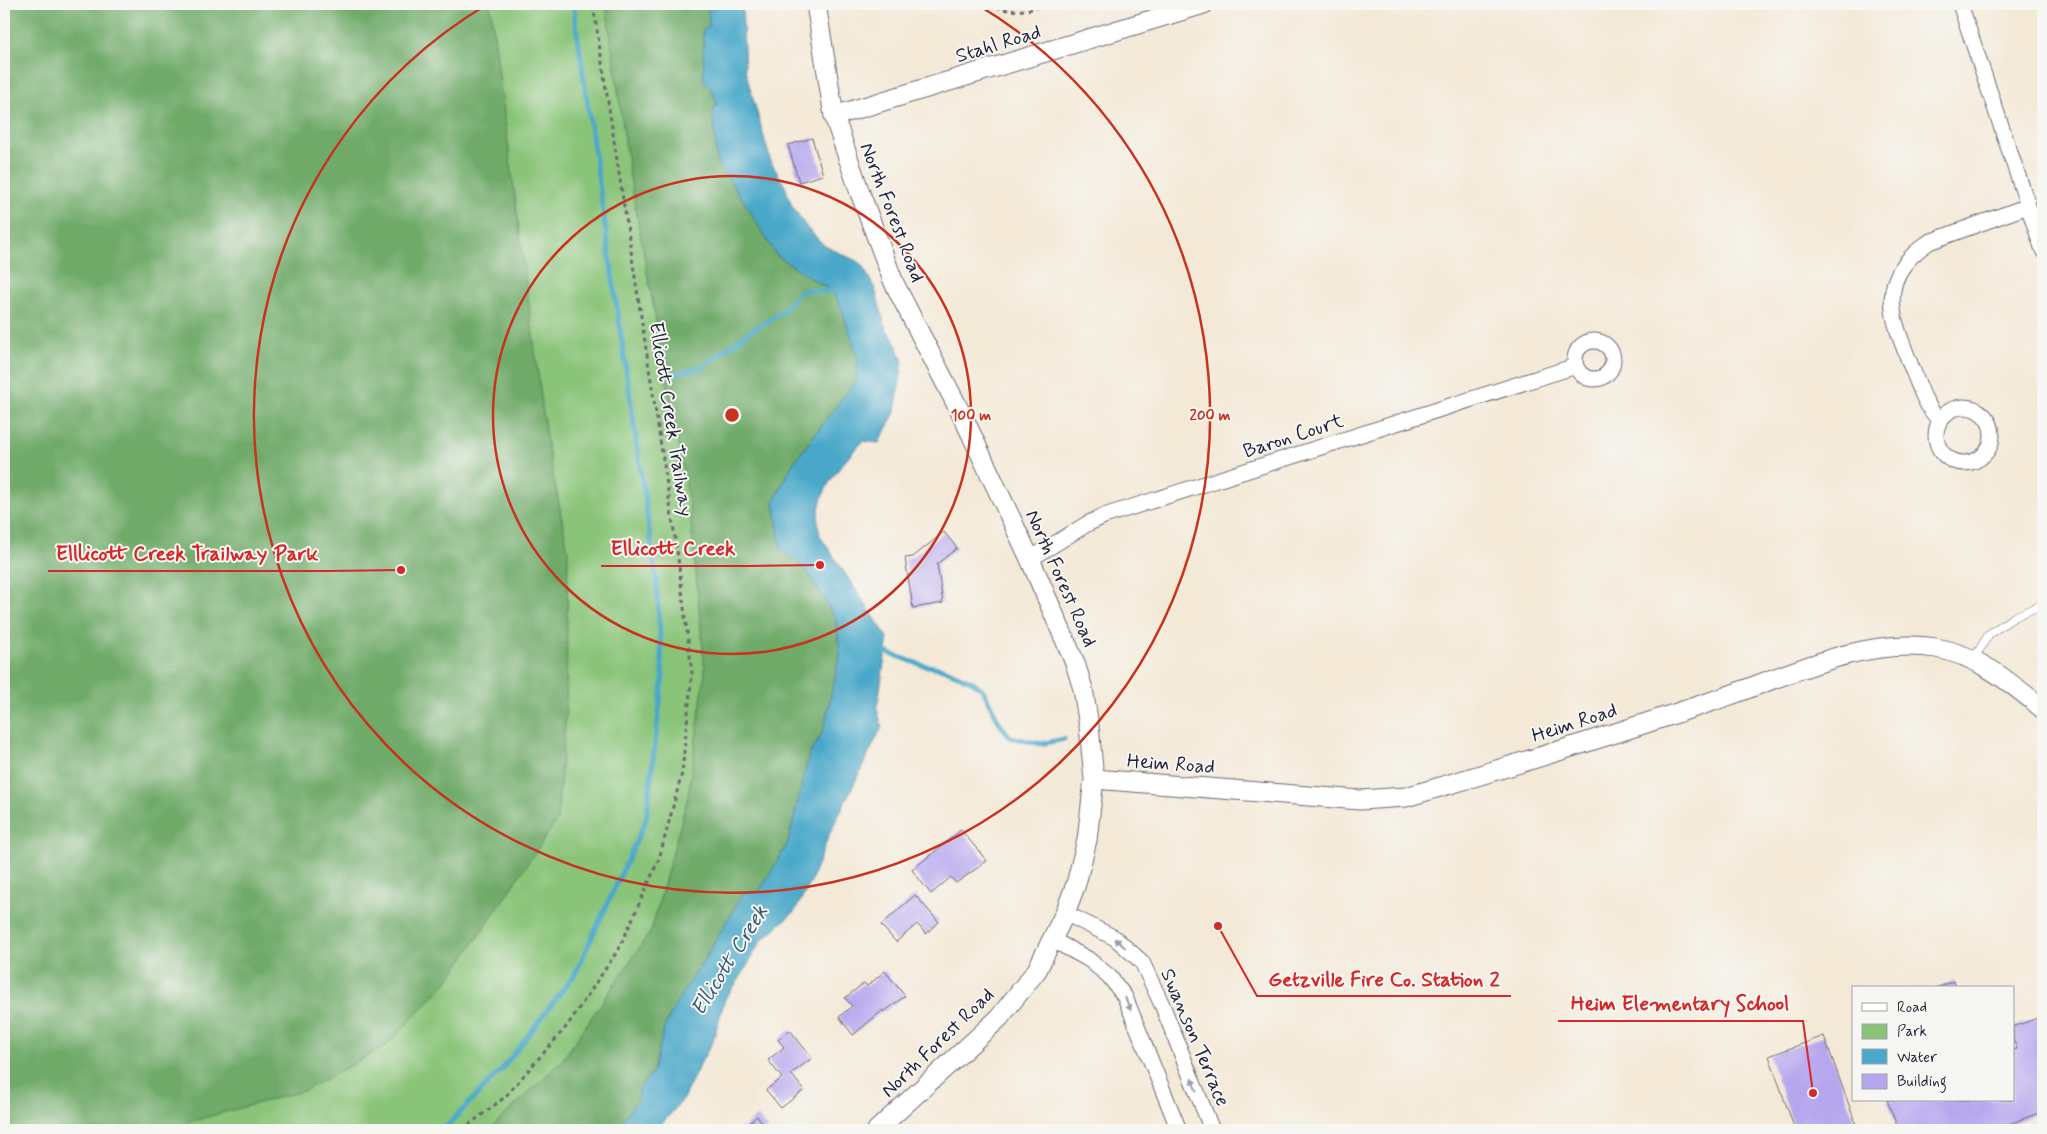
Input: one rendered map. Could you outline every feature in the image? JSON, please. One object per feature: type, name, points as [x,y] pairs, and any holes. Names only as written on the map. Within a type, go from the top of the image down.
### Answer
[{"type":"street","name":"North Forest Road","points":[[816,4],[834,116],[860,192],[894,283],[965,421],[1030,559],[1075,663],[1083,689],[1089,726],[1094,780],[1087,840],[1076,884],[1053,940],[1037,970],[999,1018],[877,1130]]},
{"type":"street","name":"Stahl Road","points":[[834,116],[1176,8],[1204,4]]},
{"type":"street","points":[[1960,4],[2043,250]]},
{"type":"street","points":[[1939,420],[1928,408],[1897,329],[1892,311],[1892,294],[1896,278],[1904,263],[1929,242],[2028,206]]},
{"type":"street","name":"Baron Court","points":[[1030,559],[1086,524],[1104,516],[1576,366]]},
{"type":"street","name":"Heim Road","points":[[1094,780],[1360,800],[1406,797],[1714,701],[1835,657],[1884,646],[1936,648],[1973,660],[2010,682],[2043,709]]},
{"type":"street","name":"Swanson Terrace","points":[[1065,913],[1114,938],[1142,962],[1163,1007],[1212,1130]]},
{"type":"street","points":[[1053,940],[1088,959],[1109,976],[1125,997],[1179,1130]]},
{"type":"lane","points":[[1973,660],[1989,634],[2014,616],[2043,604]]},
{"type":"path","name":"Ellicott Creek Trailway","points":[[462,1130],[505,1097],[568,1026],[620,947],[659,859],[682,773],[692,673],[677,550],[593,4]]},
{"type":"path","points":[[989,4],[1013,12],[1026,11],[1049,4]]},
{"type":"green space","points":[[4,4],[694,4],[712,161],[781,477],[729,907],[604,1130],[4,1130]]},
{"type":"green space","points":[[4,4],[490,4],[547,443],[568,550],[566,713],[557,820],[448,981],[387,1045],[306,1090],[164,1130],[4,1130]]},
{"type":"green space","points":[[606,4],[708,4],[709,26],[703,31],[704,81],[710,87],[717,102],[713,113],[717,162],[747,206],[776,255],[833,292],[843,312],[858,359],[856,380],[792,465],[774,501],[781,549],[808,572],[836,620],[840,654],[823,732],[809,755],[788,843],[759,892],[743,894],[665,1025],[653,1071],[638,1091],[639,1100],[615,1130],[489,1130],[561,1062],[651,931],[688,797],[705,672],[689,502],[630,178]]},
{"type":"water","name":"Ellicott Creek","points":[[708,4],[742,4],[745,70],[771,162],[785,186],[792,206],[807,228],[825,246],[861,263],[875,289],[886,329],[894,339],[903,361],[895,412],[879,443],[863,441],[844,462],[823,495],[818,521],[820,536],[888,638],[877,709],[882,727],[829,835],[810,884],[795,911],[761,941],[742,975],[725,999],[713,1041],[682,1101],[656,1130],[615,1130],[638,1100],[638,1091],[653,1071],[665,1025],[680,997],[705,959],[743,893],[759,892],[788,843],[809,755],[823,732],[840,654],[836,620],[808,572],[781,549],[774,501],[792,465],[856,380],[858,359],[843,312],[833,292],[776,255],[747,206],[717,162],[713,113],[717,102],[710,87],[704,81],[703,30],[709,26]]},
{"type":"building","points":[[812,138],[823,175],[799,182],[788,145]]},
{"type":"building","points":[[944,532],[957,548],[937,564],[943,603],[913,608],[905,558],[913,557]]},
{"type":"building","points":[[961,830],[987,861],[956,883],[951,877],[931,894],[912,870]]},
{"type":"building","points":[[915,895],[939,922],[926,934],[917,924],[896,942],[881,925]]},
{"type":"building","points":[[885,971],[905,996],[884,1012],[883,1010],[853,1035],[839,1017],[852,1006],[845,998],[864,983],[867,986]]},
{"type":"building","points":[[1954,981],[1955,986],[1941,986]]},
{"type":"building","points":[[2043,1016],[2043,1124],[2039,1113],[1993,1130],[1887,1130],[1897,1126],[1888,1102],[2014,1102],[2014,1050],[2017,1049],[2014,1042],[2014,1027]]},
{"type":"building","points":[[790,1030],[812,1058],[791,1074],[804,1090],[781,1108],[766,1090],[782,1078],[768,1060],[784,1047],[778,1040]]},
{"type":"building","points":[[1824,1036],[1858,1130],[1795,1130],[1769,1056]]},
{"type":"building","points":[[757,1116],[769,1130],[741,1130]]},
{"type":"waterway","points":[[443,1130],[503,1068],[575,974],[646,820],[663,677],[656,576],[573,4]]},
{"type":"waterway","points":[[676,374],[702,367],[749,332],[783,312],[801,290],[838,292]]},
{"type":"waterway","points":[[879,652],[885,652],[922,665],[944,669],[973,682],[983,690],[1000,724],[1010,737],[1041,744],[1064,739]]},
{"type":"place","name":"Ellicott Creek","points":[[820,565]]},
{"type":"place","name":"Elllicott Creek Trailway Park","points":[[401,570]]},
{"type":"place","name":"Getzville Fire Co. Station 2","points":[[1218,926]]},
{"type":"place","name":"Heim Elementary School","points":[[1813,1093]]}]
